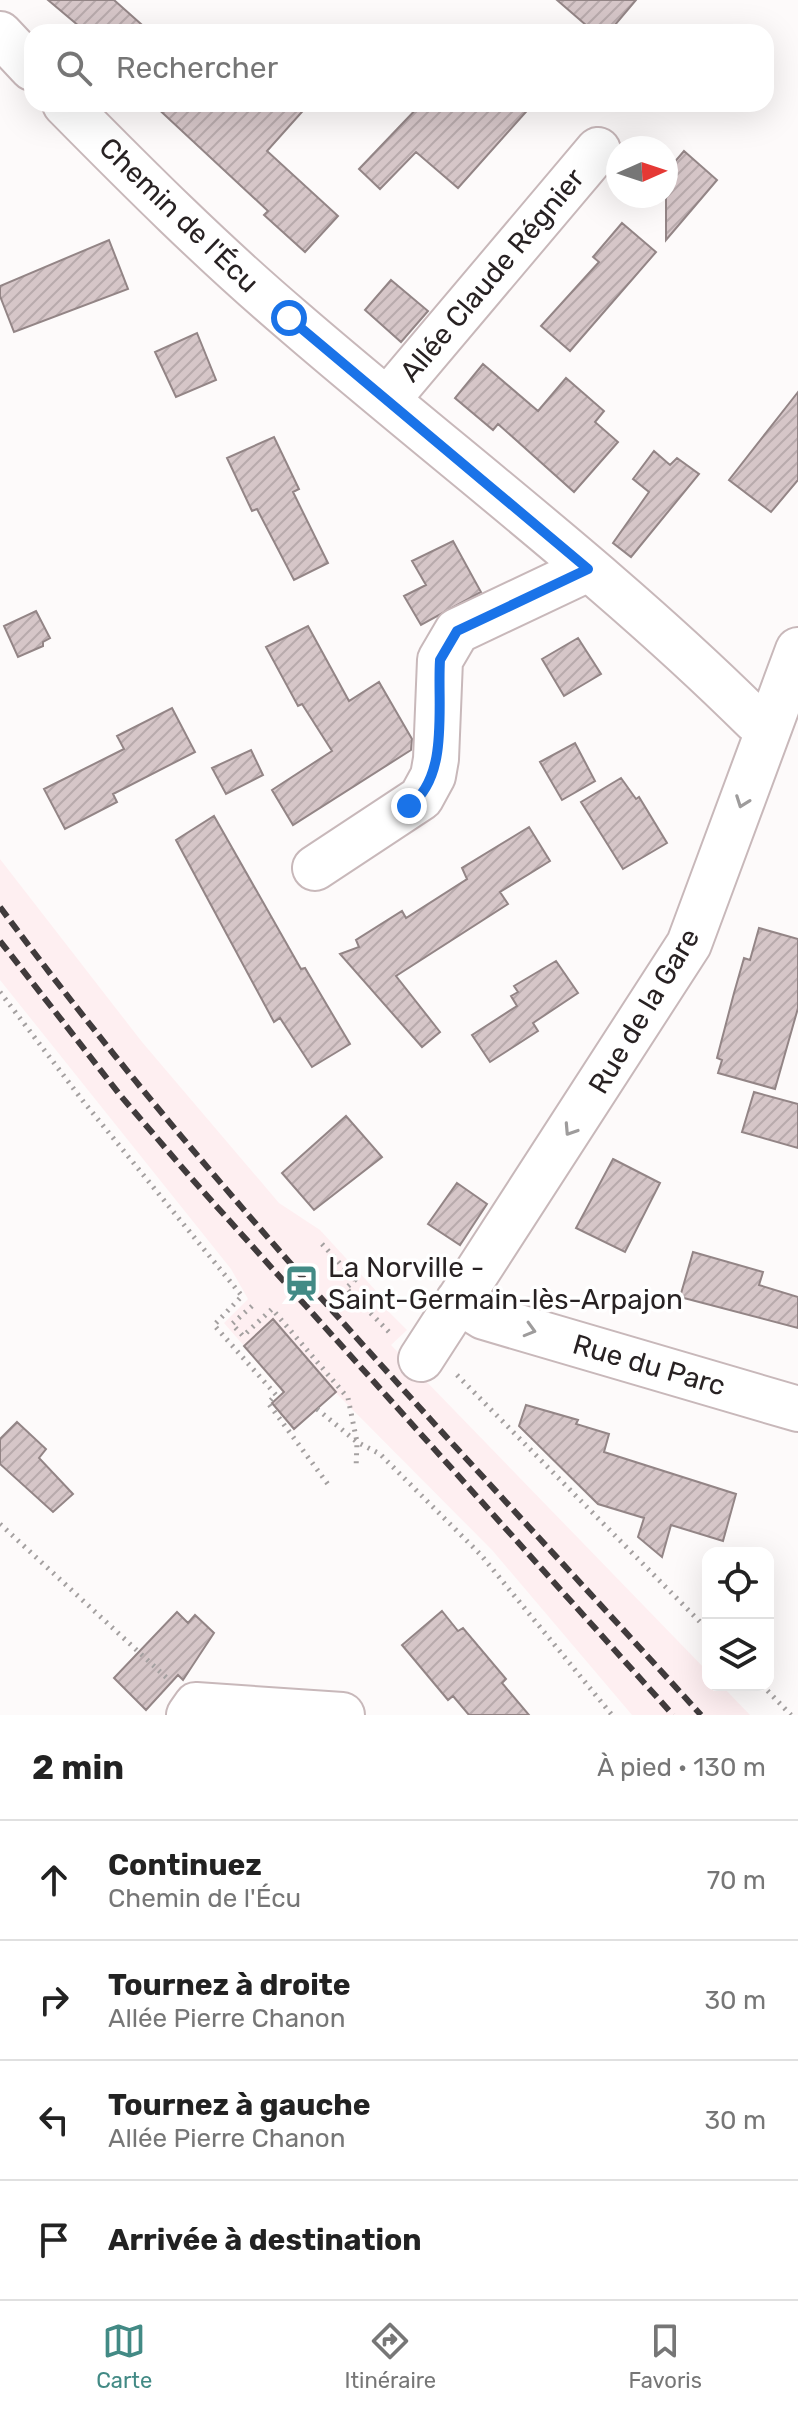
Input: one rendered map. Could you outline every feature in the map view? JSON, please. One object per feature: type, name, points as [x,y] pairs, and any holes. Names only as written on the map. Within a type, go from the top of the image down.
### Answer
[{"type":"street","points":[[0,34],[24,60]]},
{"type":"street","name":"Chemin de l'Écu","points":[[73,112],[160,201],[387,400],[686,652],[768,729]]},
{"type":"street","name":"Allée Claude Régnier","points":[[387,400],[598,150]]},
{"type":"street","points":[[315,868],[421,798],[433,776],[436,759],[440,660],[457,631],[588,569]]},
{"type":"street","name":"Rue de la Gare","points":[[418,1343],[458,1301],[689,944],[798,650]]},
{"type":"street","name":"Rue du Parc","points":[[458,1301],[484,1317],[798,1409]]},
{"type":"street","points":[[193,1710],[342,1715]]},
{"type":"path","points":[[0,992],[83,1101],[242,1296],[214,1325],[276,1395],[268,1403],[330,1487]]},
{"type":"path","points":[[322,1244],[355,1280],[346,1288],[388,1333],[418,1343],[449,1367],[702,1624]]},
{"type":"path","points":[[252,1306],[232,1324],[243,1336],[272,1309],[327,1378],[348,1398],[357,1442],[356,1469]]},
{"type":"path","points":[[317,1409],[357,1442],[380,1454],[481,1555],[612,1715]]},
{"type":"path","points":[[0,1524],[193,1710]]},
{"type":"path","points":[[768,1691],[791,1715]]},
{"type":"shaded area","points":[[0,859],[142,1042],[279,1203],[320,1230],[390,1306],[387,1310],[407,1330],[391,1345],[702,1666],[702,1691],[727,1691],[750,1715],[632,1715],[492,1550],[336,1393],[294,1429],[272,1403],[284,1392],[224,1323],[248,1299],[231,1269],[0,980]]},
{"type":"building","points":[[48,0],[114,0],[141,24],[76,24]]},
{"type":"building","points":[[557,0],[636,0],[616,24],[585,24]]},
{"type":"building","points":[[162,112],[302,112],[267,151],[338,216],[305,252],[264,215],[268,211]]},
{"type":"building","points":[[413,112],[526,112],[458,188],[416,152],[380,189],[359,169]]},
{"type":"building","points":[[684,151],[717,180],[666,240],[666,208],[678,208],[678,158]]},
{"type":"building","points":[[622,223],[656,252],[570,351],[541,326],[599,262],[593,257]]},
{"type":"building","points":[[109,240],[128,289],[14,332],[0,296],[0,286]]},
{"type":"building","points":[[391,280],[428,311],[401,342],[365,310]]},
{"type":"building","points":[[197,333],[216,380],[176,397],[155,352]]},
{"type":"building","points":[[483,364],[538,411],[566,378],[604,411],[595,422],[618,442],[574,492],[498,424],[493,430],[455,398]]},
{"type":"building","points":[[798,392],[798,480],[771,512],[729,480]]},
{"type":"building","points":[[274,437],[299,489],[293,492],[328,563],[294,580],[257,509],[252,511],[227,458]]},
{"type":"building","points":[[654,451],[670,465],[677,458],[699,474],[631,557],[613,543],[649,492],[633,479]]},
{"type":"building","points":[[453,541],[481,592],[421,625],[404,596],[426,585],[412,561]]},
{"type":"building","points":[[36,611],[50,638],[43,642],[43,646],[18,657],[4,626]]},
{"type":"building","points":[[308,626],[349,701],[379,682],[412,739],[411,750],[293,825],[272,790],[332,751],[302,704],[298,706],[266,647]]},
{"type":"building","points":[[578,638],[601,674],[564,696],[542,659]]},
{"type":"building","points":[[172,708],[195,752],[113,794],[117,802],[65,829],[44,789],[124,749],[117,736]]},
{"type":"building","points":[[575,743],[595,781],[562,800],[540,762]]},
{"type":"building","points":[[251,750],[263,775],[226,794],[212,768]]},
{"type":"building","points":[[621,778],[636,799],[639,797],[667,843],[623,869],[581,802]]},
{"type":"building","points":[[214,816],[301,969],[305,968],[350,1044],[312,1067],[280,1018],[274,1022],[176,840]]},
{"type":"building","points":[[529,827],[550,861],[500,892],[508,904],[396,976],[440,1032],[422,1047],[340,954],[359,947],[356,940],[402,911],[406,918],[467,879],[462,868]]},
{"type":"building","points":[[759,928],[798,939],[798,1008],[775,1089],[718,1073],[722,1060],[717,1058],[734,993],[744,958],[750,960]]},
{"type":"building","points":[[556,961],[578,993],[533,1023],[538,1031],[490,1062],[472,1035],[517,1006],[511,996],[518,992],[514,986]]},
{"type":"building","points":[[754,1092],[798,1104],[798,1148],[742,1132]]},
{"type":"building","points":[[346,1116],[382,1157],[314,1210],[282,1173]]},
{"type":"building","points":[[613,1159],[660,1183],[625,1252],[576,1228]]},
{"type":"building","points":[[457,1183],[487,1204],[460,1245],[428,1224]]},
{"type":"building","points":[[693,1252],[763,1272],[759,1285],[798,1297],[798,1328],[680,1297]]},
{"type":"building","points":[[273,1319],[336,1392],[294,1429],[272,1403],[284,1392],[244,1346]]},
{"type":"building","points":[[526,1405],[578,1420],[576,1424],[609,1434],[604,1452],[736,1494],[723,1541],[671,1525],[662,1557],[638,1537],[644,1518],[598,1504],[519,1426]]},
{"type":"building","points":[[17,1422],[46,1449],[39,1458],[73,1494],[53,1512],[0,1464],[0,1439]]},
{"type":"building","points":[[442,1611],[458,1631],[463,1628],[506,1679],[502,1683],[529,1715],[469,1715],[453,1696],[448,1700],[402,1645]]},
{"type":"building","points":[[177,1612],[188,1623],[195,1615],[214,1633],[183,1680],[178,1675],[146,1710],[114,1678]]},
{"type":"railway","points":[[0,907],[81,1013],[252,1219],[340,1320],[701,1715]]},
{"type":"railway","points":[[0,941],[120,1095],[192,1179],[673,1715]]},
{"type":"place","name":"La Norville - Saint-Germain-lès-Arpajon","points":[[302,1283]]},
{"type":"route","points":[[289,318],[588,569],[457,631],[447,643],[440,660],[433,776],[421,798],[409,806]]}]
